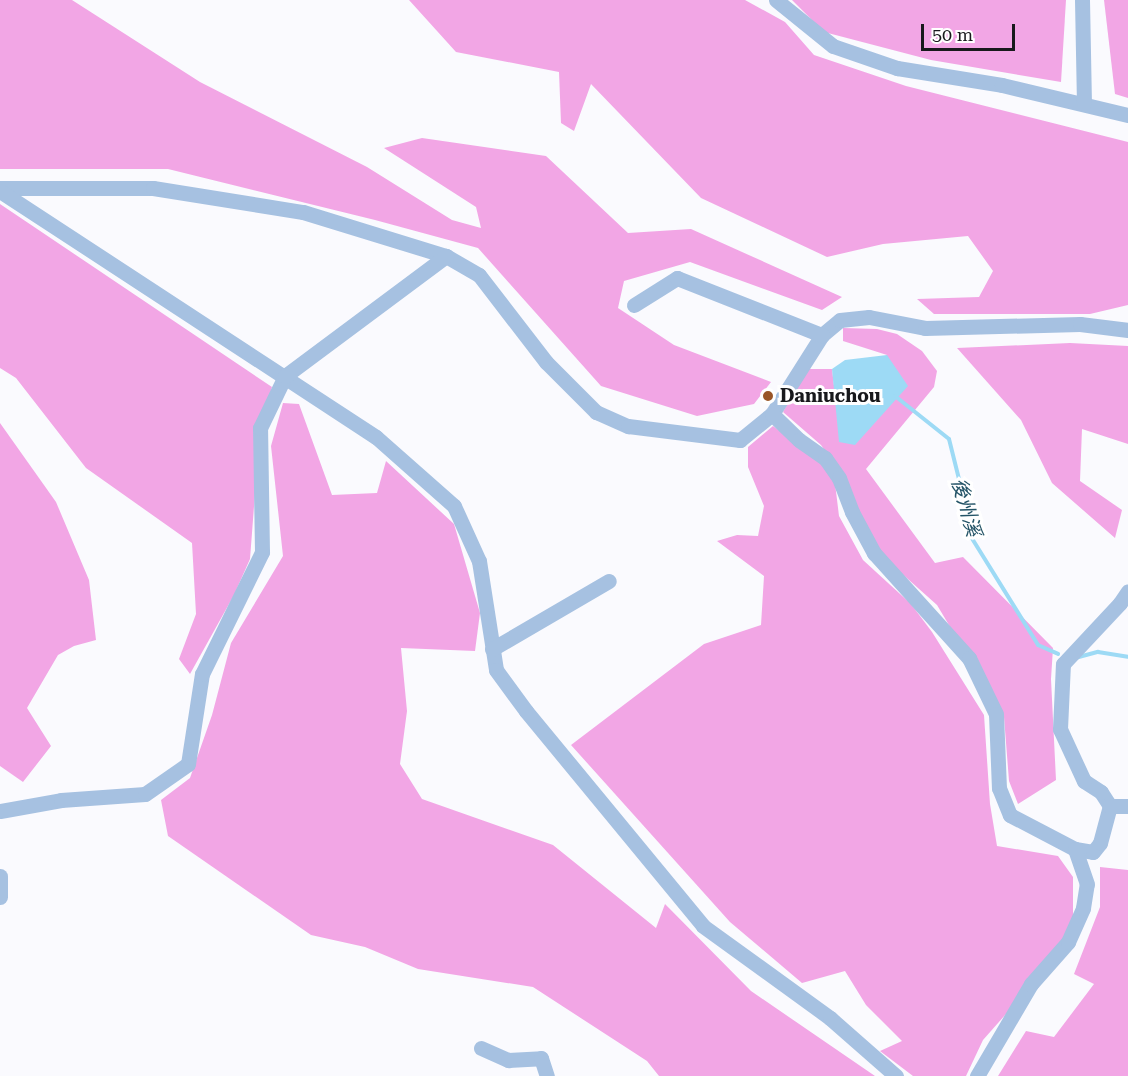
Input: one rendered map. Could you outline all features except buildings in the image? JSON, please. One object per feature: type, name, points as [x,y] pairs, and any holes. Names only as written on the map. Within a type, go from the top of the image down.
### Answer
[{"type":"street","points":[[776,0],[833,46],[897,68],[1002,85],[1128,115]]},
{"type":"street","points":[[1082,0],[1084,104]]},
{"type":"street","points":[[0,190],[153,188],[303,212],[446,256],[479,275],[546,363],[596,412],[628,426],[740,440],[772,414],[822,334],[840,320],[869,317],[925,328],[1080,324],[1128,330]]},
{"type":"street","points":[[0,190],[376,437],[454,506],[479,561],[496,670],[526,711],[703,926],[830,1018],[896,1076]]},
{"type":"street","points":[[0,812],[61,800],[145,794],[188,764],[202,674],[262,552],[260,428],[285,376],[446,256]]},
{"type":"street","points":[[634,305],[677,278],[822,334]]},
{"type":"street","points":[[772,414],[799,440],[825,458],[839,478],[852,512],[874,553],[969,658],[996,714],[999,788],[1010,815],[1075,849],[1093,852],[1100,843],[1110,806],[1101,792],[1084,781],[1060,729],[1063,664],[1120,603],[1128,591]]},
{"type":"street","points":[[492,649],[609,581]]},
{"type":"street","points":[[1110,806],[1128,806]]},
{"type":"street","points":[[977,1076],[1031,984],[1068,942],[1083,908],[1087,884],[1075,849]]},
{"type":"street","points":[[0,876],[0,897]]},
{"type":"street","points":[[482,1048],[508,1060],[541,1058],[547,1076]]},
{"type":"shaded area","points":[[0,0],[72,0],[200,82],[367,167],[452,220],[481,228],[476,207],[384,148],[422,138],[546,156],[628,233],[691,229],[842,297],[822,310],[690,262],[624,281],[618,308],[674,345],[771,382],[754,404],[697,416],[601,386],[478,248],[168,169],[0,169]]},
{"type":"shaded area","points":[[409,0],[745,0],[785,22],[814,55],[906,86],[1128,142],[1128,305],[1090,314],[934,314],[917,299],[979,297],[993,271],[968,236],[883,244],[827,257],[701,198],[591,84],[574,131],[561,123],[559,72],[456,52]]},
{"type":"shaded area","points":[[792,0],[1066,0],[1061,82],[931,60],[824,32]]},
{"type":"shaded area","points":[[1104,0],[1128,0],[1128,98],[1115,94]]},
{"type":"shaded area","points":[[0,204],[272,387],[260,428],[250,559],[234,595],[190,674],[179,659],[196,614],[192,543],[86,468],[16,378],[0,368]]},
{"type":"shaded area","points":[[843,328],[877,329],[897,334],[922,351],[937,371],[934,387],[866,469],[935,563],[963,557],[1053,648],[1051,679],[1056,780],[1018,804],[1009,781],[1004,717],[937,605],[881,555],[858,513],[843,476],[821,445],[783,412],[807,369],[832,369],[835,394],[887,355],[843,341]]},
{"type":"shaded area","points":[[1070,343],[1128,346],[1128,444],[1082,429],[1080,481],[1122,510],[1115,538],[1052,483],[1021,420],[957,348]]},
{"type":"shaded area","points":[[283,403],[299,404],[332,495],[377,493],[386,461],[454,524],[480,613],[475,651],[401,648],[407,711],[400,764],[422,799],[553,845],[656,928],[665,904],[751,991],[875,1076],[659,1076],[647,1061],[533,987],[418,969],[365,947],[311,935],[168,836],[161,800],[190,778],[212,715],[231,643],[283,556],[271,446]]},
{"type":"shaded area","points":[[0,423],[56,502],[89,580],[96,640],[74,646],[58,655],[27,708],[51,746],[23,782],[0,766]]},
{"type":"shaded area","points":[[773,426],[834,475],[839,516],[863,560],[911,604],[932,632],[984,715],[990,804],[997,846],[1058,856],[1073,877],[1073,917],[1052,962],[983,1040],[966,1076],[913,1076],[880,1051],[902,1041],[866,1005],[845,971],[802,983],[730,922],[571,745],[704,644],[761,625],[764,576],[717,541],[737,535],[758,536],[764,506],[748,467],[748,447]]},
{"type":"shaded area","points":[[1100,867],[1128,870],[1128,1076],[998,1076],[1026,1031],[1054,1037],[1094,984],[1074,974],[1100,907]]},
{"type":"water","points":[[887,355],[908,386],[855,445],[839,442],[832,369],[845,360]]},
{"type":"waterway","name":"後州溪","points":[[895,396],[949,439],[968,532],[1038,645],[1058,654]]},
{"type":"waterway","name":"後州溪","points":[[1075,658],[1098,652],[1128,657]]},
{"type":"place","name":"Daniuchou","points":[[768,396]]}]
